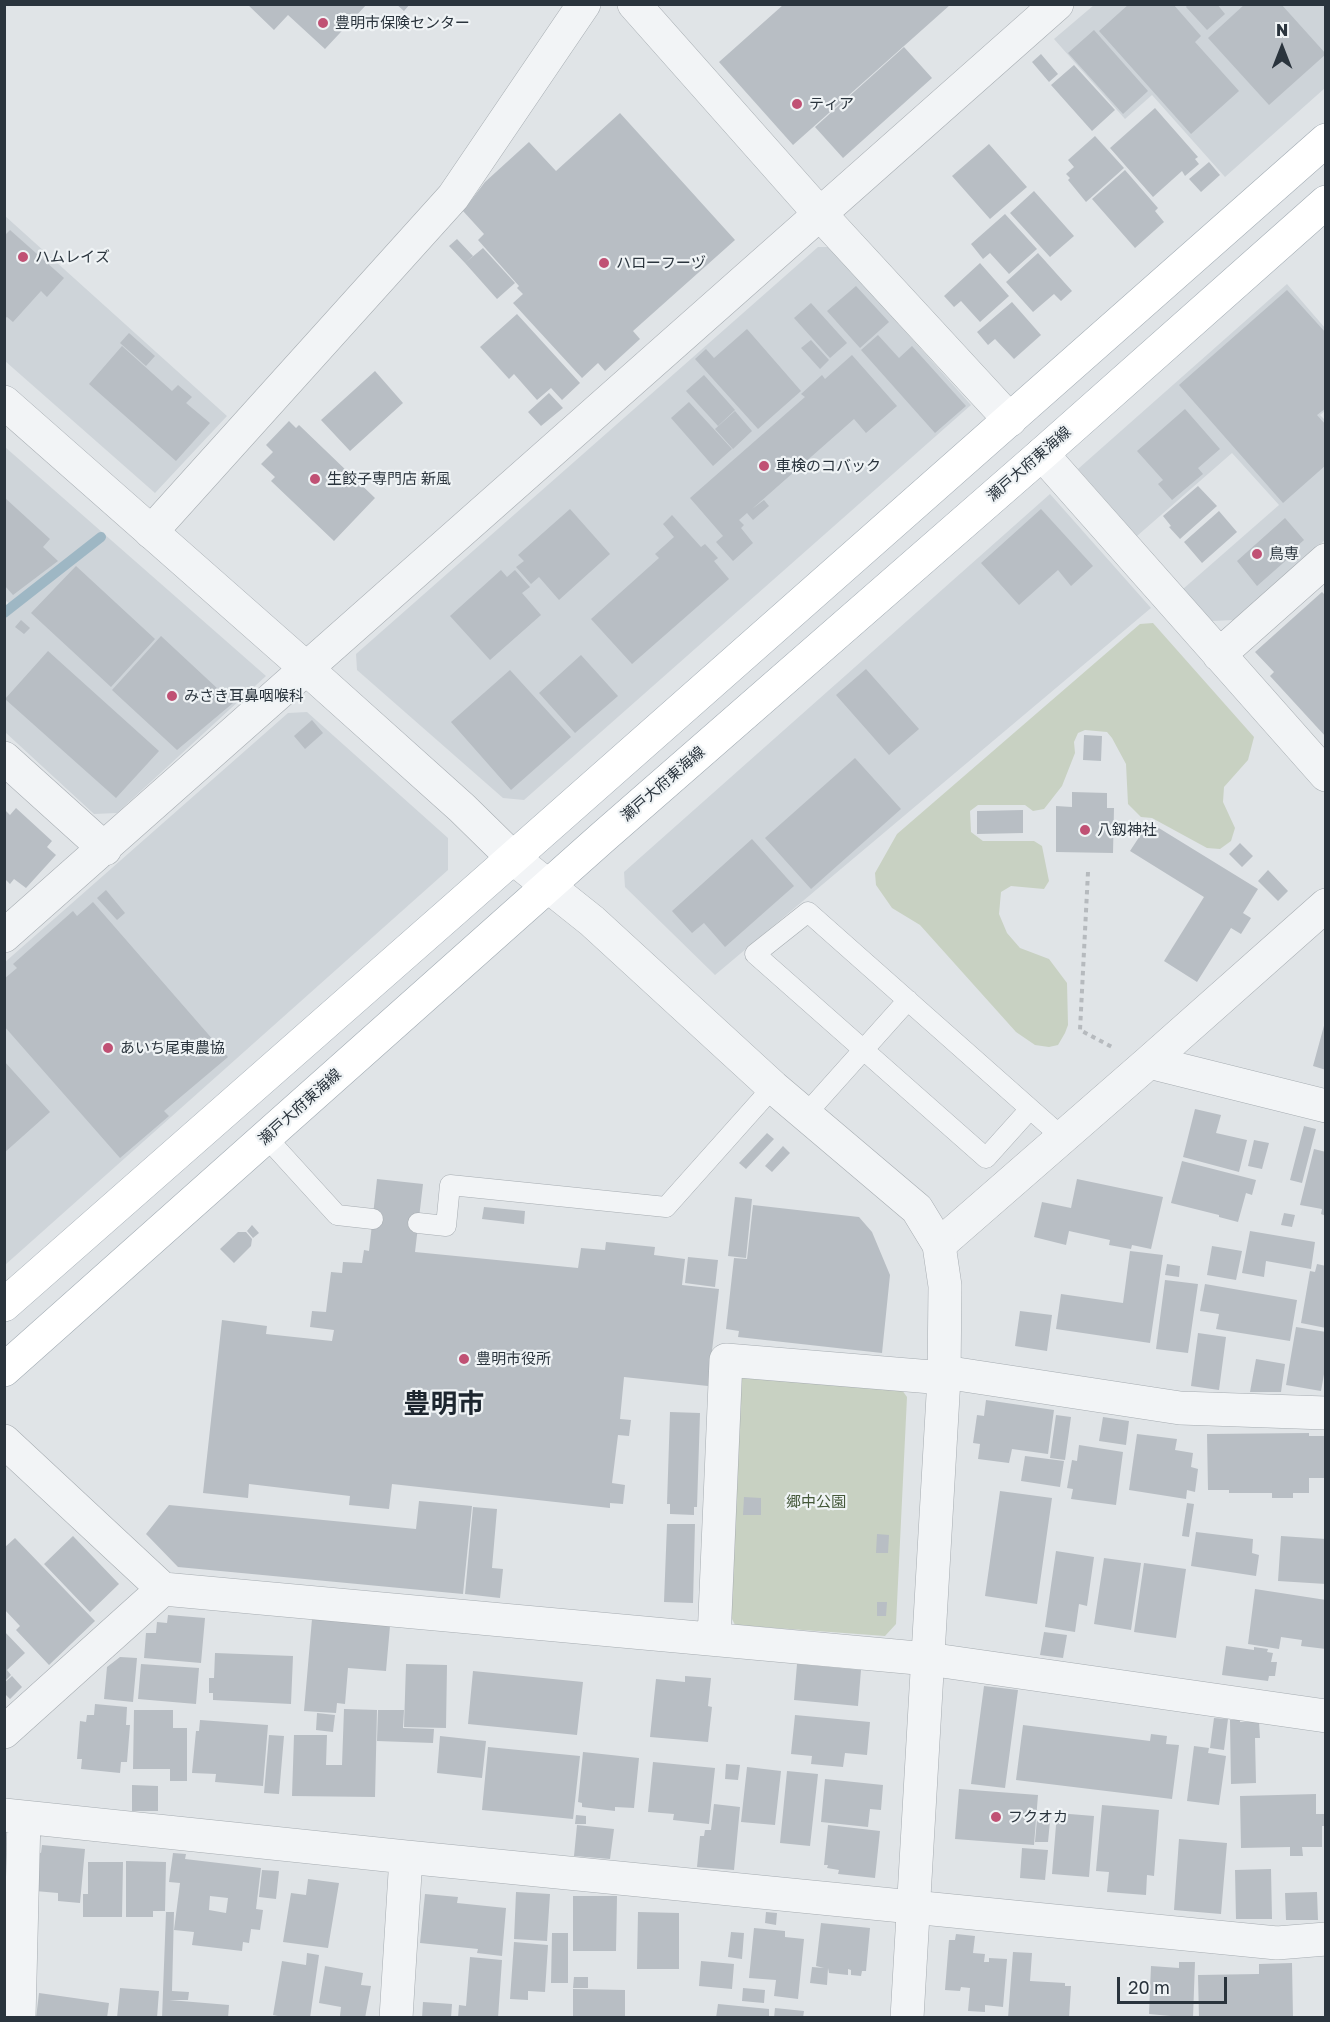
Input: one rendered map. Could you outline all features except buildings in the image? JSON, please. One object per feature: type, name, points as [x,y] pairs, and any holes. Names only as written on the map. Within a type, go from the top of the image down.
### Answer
[{"type":"main road","points":[[4,1305],[1326,140]]},
{"type":"main road","name":"瀬戸大府東海線","points":[[4,1370],[548,886],[1326,202]]},
{"type":"street","points":[[151,532],[453,197],[584,4]]},
{"type":"street","points":[[634,4],[820,214],[1010,420]]},
{"type":"street","points":[[4,936],[1057,4]]},
{"type":"street","points":[[4,402],[307,669],[462,808],[513,858],[592,921],[773,1087],[917,1209],[939,1245],[945,1286],[944,1375],[908,2018]]},
{"type":"street","points":[[1042,454],[1326,775]]},
{"type":"street","points":[[1219,655],[1326,560]]},
{"type":"street","points":[[4,758],[105,849]]},
{"type":"street","points":[[939,1245],[1326,905]]},
{"type":"street","points":[[1147,1064],[1326,1106]]},
{"type":"street","points":[[714,1640],[726,1360],[944,1375],[1180,1408],[1326,1413]]},
{"type":"street","points":[[4,1441],[163,1588],[928,1659],[1326,1716]]},
{"type":"street","points":[[4,1732],[163,1588]]},
{"type":"street","points":[[19,2018],[14,1816],[1277,1943],[1326,1939]]},
{"type":"street","points":[[396,2018],[406,1857]]},
{"type":"lane","points":[[1030,1109],[986,1158],[756,954],[808,912],[1062,1137]]},
{"type":"lane","points":[[806,1114],[908,1000]]},
{"type":"lane","points":[[418,1223],[446,1226],[450,1185],[666,1207],[773,1087]]},
{"type":"lane","points":[[266,1137],[337,1215],[373,1218]]},
{"type":"path","points":[[1088,872],[1080,1030],[1147,1064]]},
{"type":"shaded area","points":[[1094,5],[1325,5],[1325,88],[1225,177],[1152,95],[1125,119],[1054,39]]},
{"type":"shaded area","points":[[4,215],[227,416],[155,493],[5,361]]},
{"type":"shaded area","points":[[818,247],[830,247],[971,405],[524,800],[503,798],[357,670],[356,654]]},
{"type":"shaded area","points":[[1287,284],[1325,328],[1325,411],[1320,415],[1326,421],[1325,540],[1235,620],[1211,621],[1183,589],[1279,505],[1232,453],[1137,536],[1078,469]]},
{"type":"shaded area","points":[[5,447],[266,676],[117,813],[94,814],[5,732],[5,615],[14,608],[5,600]]},
{"type":"shaded area","points":[[1050,494],[1151,608],[715,975],[625,887],[624,872]]},
{"type":"shaded area","points":[[307,712],[448,838],[448,870],[5,1265],[4,963],[288,713]]},
{"type":"green space","points":[[1153,623],[1254,737],[1248,760],[1224,787],[1223,802],[1235,828],[1231,841],[1220,849],[1207,848],[1152,818],[1141,817],[1128,804],[1126,764],[1112,738],[1107,732],[1085,730],[1078,733],[1074,742],[1075,753],[1062,786],[1044,809],[1033,811],[1025,805],[978,805],[970,811],[971,832],[983,841],[1034,841],[1042,846],[1049,881],[1044,889],[1011,886],[1001,892],[999,914],[1007,933],[1020,948],[1049,959],[1067,983],[1068,1025],[1065,1033],[1058,1045],[1049,1047],[1035,1045],[1016,1032],[920,925],[892,908],[876,885],[875,873],[897,834],[1140,624]]},
{"type":"green space","name":"郷中公園","points":[[753,1374],[897,1383],[907,1397],[896,1624],[885,1636],[735,1625],[726,1607],[736,1381]]},
{"type":"waterway","points":[[4,613],[101,537]]},
{"type":"place","name":"豊明市保険センター","points":[[323,23]]},
{"type":"place","name":"ティア","points":[[797,104]]},
{"type":"place","name":"ハムレイズ","points":[[23,257]]},
{"type":"place","name":"ハローフーヅ","points":[[604,263]]},
{"type":"place","name":"車検のコバック","points":[[764,466]]},
{"type":"place","name":"生餃子専門店 新風","points":[[315,479]]},
{"type":"place","name":"鳥専","points":[[1257,554]]},
{"type":"place","name":"みさき耳鼻咽喉科","points":[[172,696]]},
{"type":"place","name":"八釼神社","points":[[1085,830]]},
{"type":"place","name":"あいち尾東農協","points":[[108,1048]]},
{"type":"place","name":"豊明市役所","points":[[464,1359]]},
{"type":"place","name":"フクオカ","points":[[996,1817]]},
{"type":"district","name":"豊明市","points":[[444,1404]]}]
